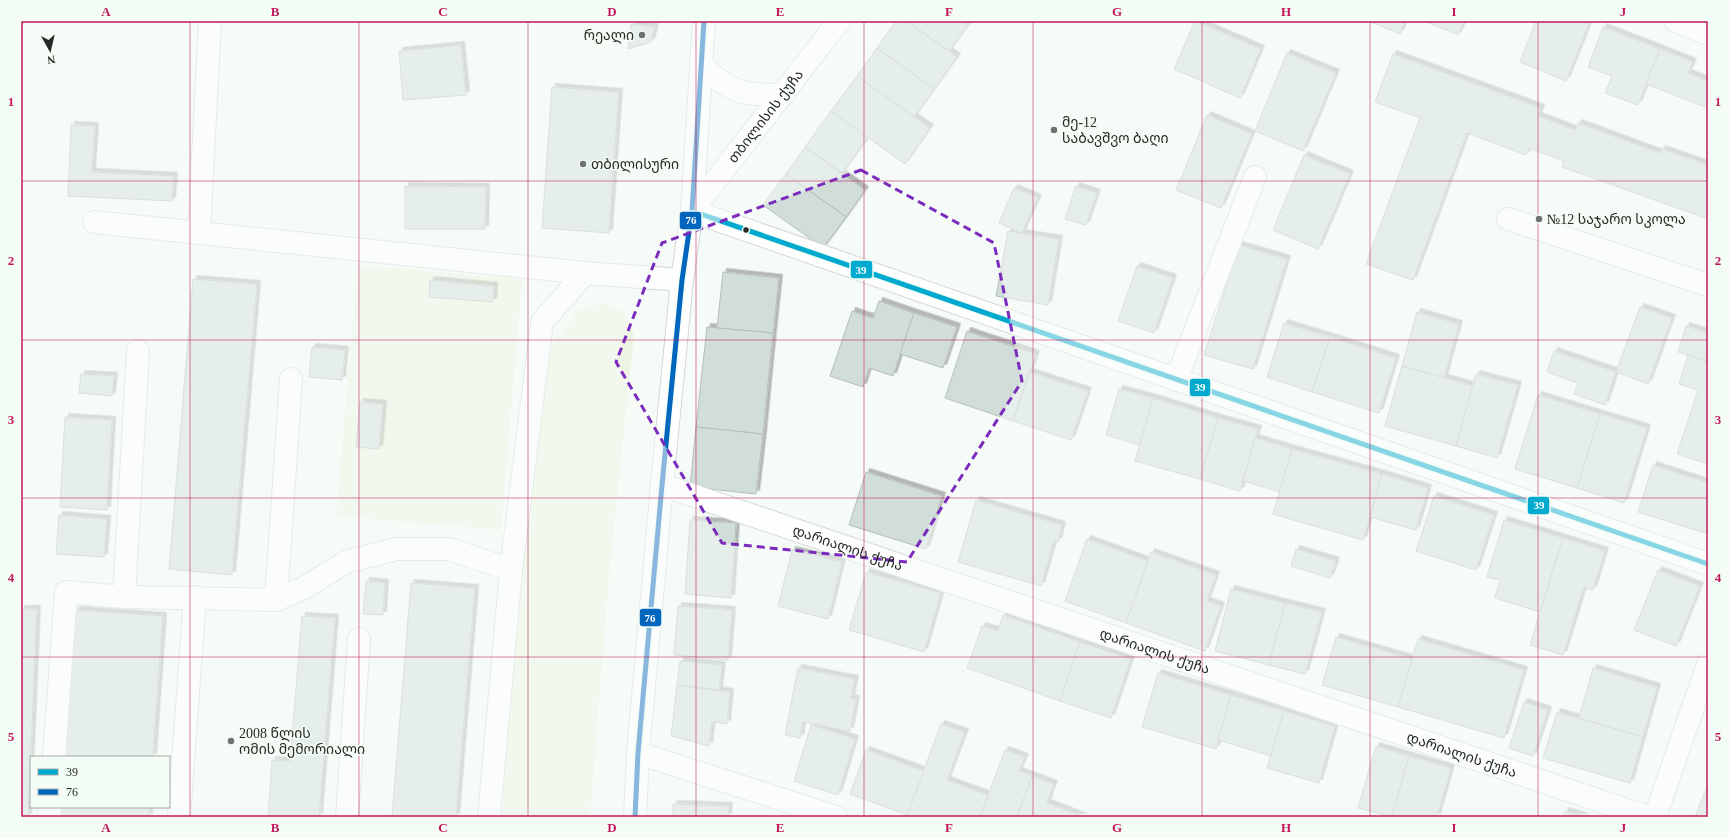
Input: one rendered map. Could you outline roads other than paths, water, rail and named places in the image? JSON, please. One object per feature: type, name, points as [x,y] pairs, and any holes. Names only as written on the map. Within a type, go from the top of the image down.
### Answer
[{"type":"street","points":[[198,233],[210,21]]},
{"type":"street","points":[[636,817],[638,752],[662,485],[682,280],[692,211],[704,21]]},
{"type":"street","name":"თბილისის ქუჩა","points":[[692,211],[840,21]]},
{"type":"street","points":[[1676,21],[1708,34]]},
{"type":"street","points":[[701,63],[714,78],[734,90],[759,96],[784,94]]},
{"type":"street","points":[[1176,380],[1254,177]]},
{"type":"street","points":[[692,211],[1708,564]]},
{"type":"street","points":[[1508,219],[1708,285]]},
{"type":"street","points":[[94,222],[585,273],[682,280]]},
{"type":"street","points":[[489,817],[511,570],[542,322],[585,273]]},
{"type":"street","points":[[124,597],[138,351]]},
{"type":"street","points":[[276,600],[291,379]]},
{"type":"street","name":"დარიალის ქუჩა","points":[[662,485],[1648,817]]},
{"type":"street","points":[[54,756],[66,592],[124,597],[195,597],[276,600],[304,588],[346,562],[397,549],[449,549],[511,570]]},
{"type":"street","points":[[179,817],[195,597]]},
{"type":"street","points":[[347,817],[359,639]]},
{"type":"street","points":[[1654,817],[1708,664]]},
{"type":"street","points":[[638,752],[836,817]]},
{"type":"place","name":"რეალი","points":[[642,35]]},
{"type":"place","name":"მე-12 საბავშვო ბაღი","points":[[1054,130]]},
{"type":"place","name":"თბილისური","points":[[583,164]]},
{"type":"place","name":"№12 საჯარო სკოლა","points":[[1539,219]]},
{"type":"place","name":"2008 წლის ომის მემორიალი","points":[[231,741]]}]
